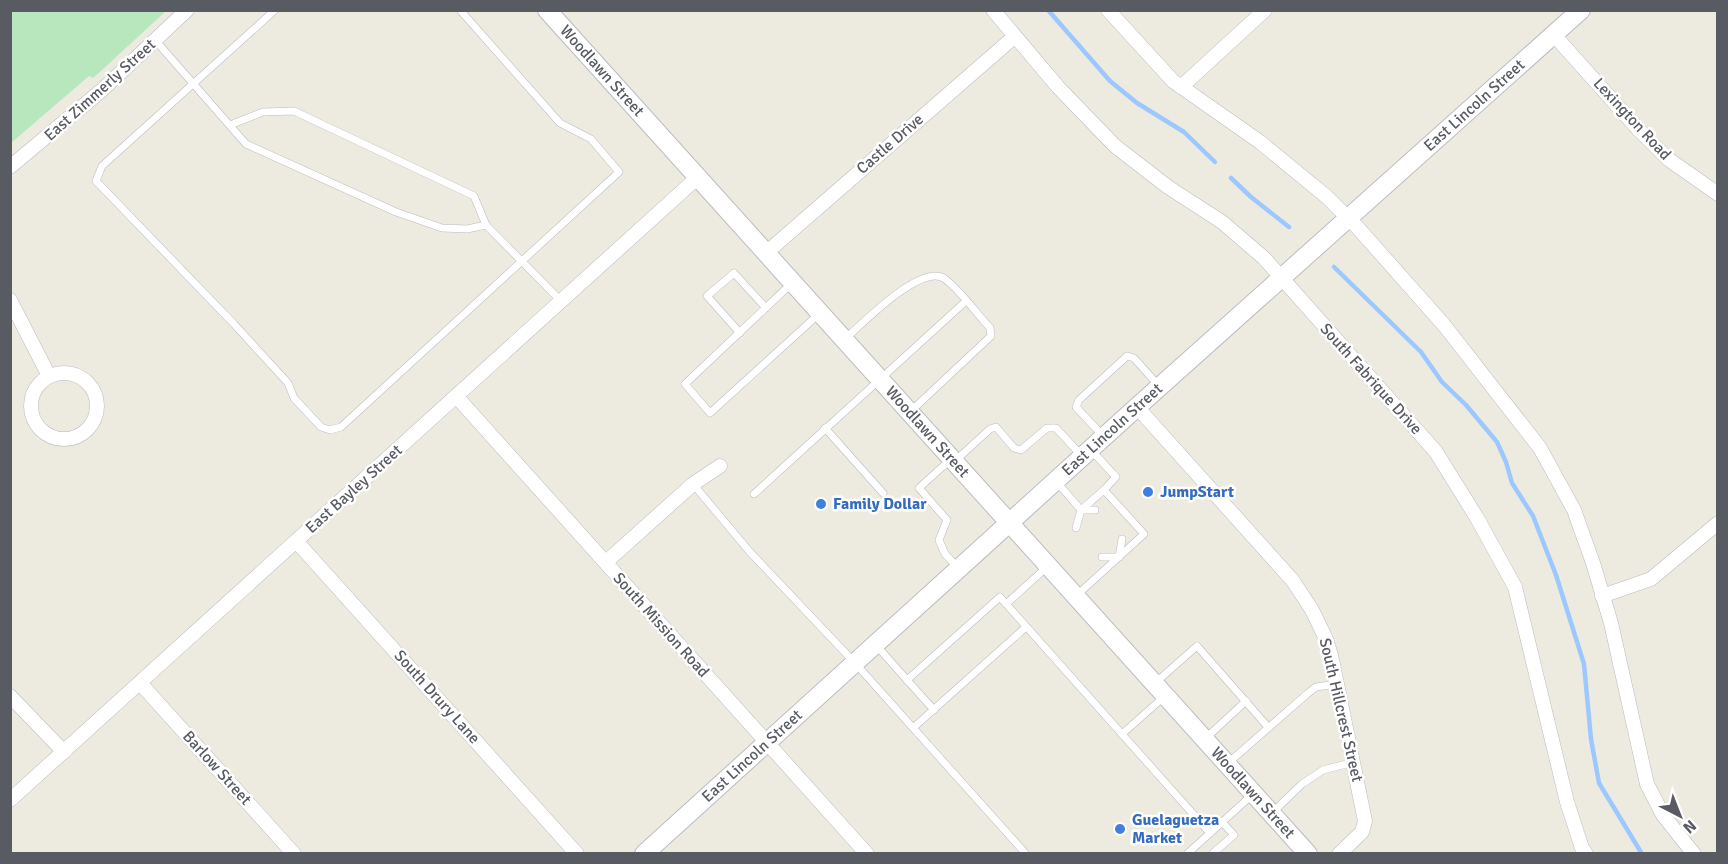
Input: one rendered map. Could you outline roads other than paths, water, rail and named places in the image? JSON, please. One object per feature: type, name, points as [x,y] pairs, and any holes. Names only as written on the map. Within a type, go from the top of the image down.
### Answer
[{"type":"street","name":"East Zimmerly Street","points":[[10,167],[102,90],[187,10]]},
{"type":"street","name":"Woodlawn Street","points":[[548,10],[1047,567],[1308,854]]},
{"type":"street","name":"South Fabrique Drive","points":[[993,10],[1014,37],[1115,146],[1168,187],[1222,222],[1264,258],[1436,452],[1477,518],[1515,587],[1567,802],[1586,854]]},
{"type":"street","points":[[1108,10],[1173,81],[1260,142],[1327,197],[1444,325],[1540,448],[1574,510],[1611,623],[1647,784],[1663,815],[1694,854]]},
{"type":"street","points":[[1182,87],[1265,10]]},
{"type":"street","name":"East Lincoln Street","points":[[644,854],[1137,407],[1581,10]]},
{"type":"street","name":"Lexington Road","points":[[1554,34],[1668,159],[1718,194]]},
{"type":"street","name":"Castle Drive","points":[[766,253],[1014,37]]},
{"type":"street","name":"East Bayley Street","points":[[10,800],[698,177]]},
{"type":"street","points":[[10,300],[50,376]]},
{"type":"street","points":[[59,373],[77,375],[92,387],[96,397],[96,415],[90,426],[81,434],[62,439],[50,436],[35,422],[31,404],[33,396],[42,381],[50,376],[59,373]]},
{"type":"street","name":"South Mission Road","points":[[456,396],[867,854]]},
{"type":"street","name":"South Hillcrest Street","points":[[1137,407],[1298,587],[1326,639],[1365,810],[1365,827],[1339,854]]},
{"type":"street","points":[[606,562],[693,484],[720,466]]},
{"type":"street","points":[[1602,596],[1652,579],[1718,523]]},
{"type":"street","name":"South Drury Lane","points":[[297,542],[576,854]]},
{"type":"street","name":"Barlow Street","points":[[140,683],[294,854]]},
{"type":"street","points":[[10,696],[63,752]]},
{"type":"lane","points":[[275,10],[102,166],[96,181],[288,383],[294,398],[321,427],[330,430],[340,427],[619,172],[591,139],[560,123],[460,10]]},
{"type":"lane","points":[[155,40],[246,144],[396,212],[442,228],[467,229],[486,225]]},
{"type":"lane","points":[[230,125],[263,112],[294,111],[474,196],[486,225],[561,301]]},
{"type":"lane","points":[[740,333],[707,296],[734,273],[766,308]]},
{"type":"lane","points":[[843,340],[895,296],[920,279],[930,276],[946,279],[966,301],[990,328],[991,336],[909,413]]},
{"type":"lane","points":[[792,282],[685,384],[710,413],[820,313]]},
{"type":"lane","points":[[754,495],[966,301]]},
{"type":"lane","points":[[1104,437],[1076,407],[1079,400],[1127,356],[1134,358],[1160,387]]},
{"type":"lane","points":[[959,569],[945,554],[939,540],[947,520],[919,488],[990,429],[996,427],[1014,448],[1021,450],[1047,428],[1056,428],[1116,477],[1081,510],[1076,528]]},
{"type":"lane","points":[[825,428],[883,493]]},
{"type":"lane","points":[[1056,481],[1081,510],[1085,519]]},
{"type":"lane","points":[[693,484],[749,551],[855,663],[1026,854]]},
{"type":"lane","points":[[1076,597],[1144,534],[1104,490]]},
{"type":"lane","points":[[1081,510],[1095,510]]},
{"type":"lane","points":[[1119,557],[1122,539]]},
{"type":"lane","points":[[1112,549],[1119,557]]},
{"type":"lane","points":[[1102,557],[1119,557]]},
{"type":"lane","points":[[1006,604],[1047,567]]},
{"type":"lane","points":[[907,680],[1000,597],[1210,833]]},
{"type":"lane","points":[[913,728],[1026,627]]},
{"type":"lane","points":[[875,645],[934,710]]},
{"type":"lane","points":[[1122,734],[1197,646],[1269,727]]},
{"type":"lane","points":[[1227,764],[1316,687],[1338,684]]},
{"type":"lane","points":[[1204,739],[1246,701]]},
{"type":"lane","points":[[1272,813],[1302,784],[1323,770],[1354,762]]},
{"type":"lane","points":[[1187,854],[1254,794]]},
{"type":"lane","points":[[1212,854],[1234,835],[1222,822]]},
{"type":"waterway","points":[[1048,10],[1110,81],[1137,103],[1184,132],[1215,162]]},
{"type":"waterway","points":[[1231,178],[1289,227]]},
{"type":"waterway","points":[[1334,267],[1421,352],[1442,382],[1466,405],[1497,442],[1512,483],[1533,516],[1556,575],[1584,664],[1591,739],[1599,783],[1642,854]]},
{"type":"place","name":"JumpStart","points":[[1148,492]]},
{"type":"place","name":"Family Dollar","points":[[821,504]]},
{"type":"place","name":"Guelaguetza Market","points":[[1120,829]]}]
